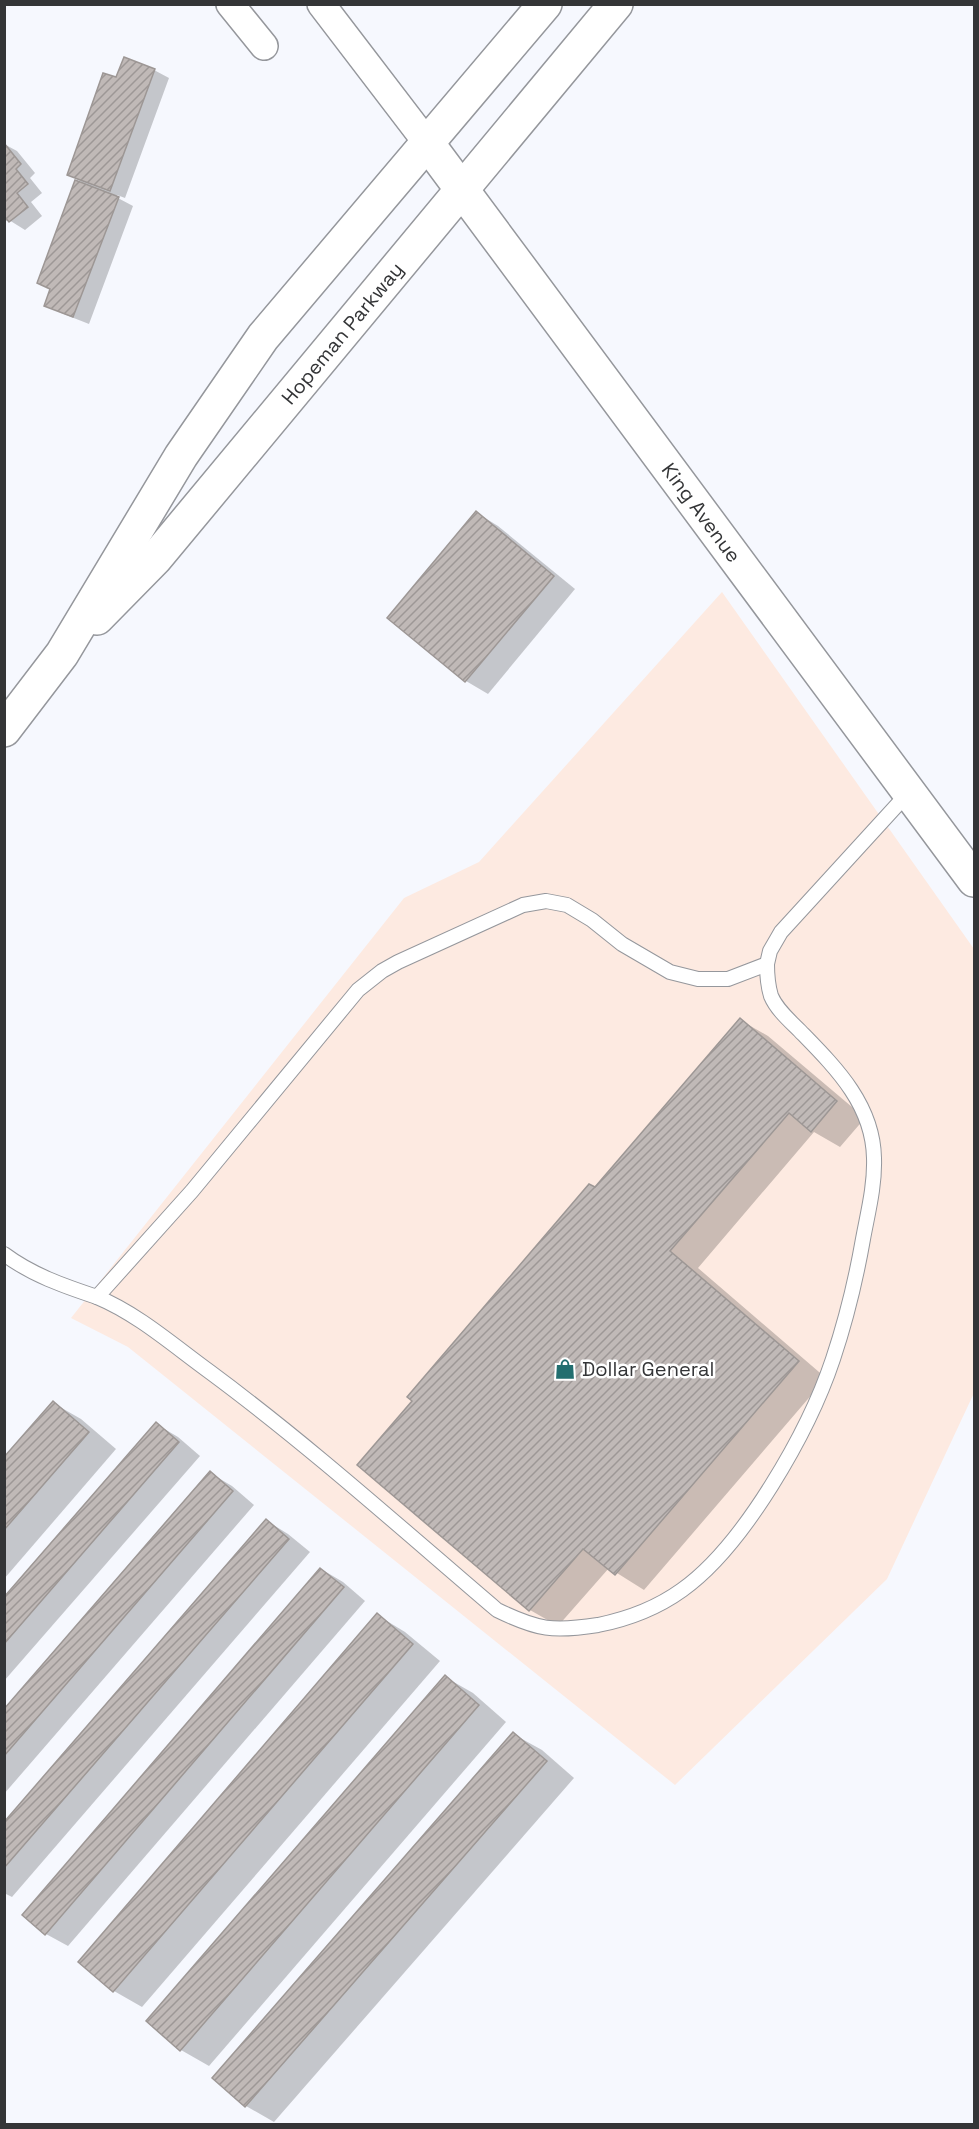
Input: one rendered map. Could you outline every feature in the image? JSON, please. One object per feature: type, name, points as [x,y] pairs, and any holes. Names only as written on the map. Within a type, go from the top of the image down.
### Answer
[{"type":"main road","name":"Hopeman Parkway","points":[[4,730],[62,654],[181,456],[263,337],[545,4]]},
{"type":"main road","name":"Hopeman Parkway","points":[[62,654],[155,559],[616,4]]},
{"type":"main road","name":"King Avenue","points":[[428,144],[975,880]]},
{"type":"street","points":[[230,4],[264,46]]},
{"type":"street","points":[[321,4],[428,144]]},
{"type":"lane","points":[[4,1254],[55,1283],[116,1305],[155,1332],[273,1419],[497,1610],[525,1624],[548,1629],[573,1629],[618,1621],[655,1606],[682,1590],[707,1569],[737,1534],[778,1476],[812,1412],[833,1359],[854,1285],[873,1188],[874,1156],[870,1130],[858,1098],[839,1071],[781,1012],[772,997],[767,964],[770,951],[782,932],[910,792]]},
{"type":"lane","points":[[97,1297],[192,1191],[358,990],[382,971],[398,962],[523,905],[546,901],[567,905],[592,920],[622,944],[670,972],[698,979],[728,979],[767,964]]},
{"type":"shaded area","points":[[722,592],[974,949],[974,1393],[887,1579],[675,1785],[128,1347],[71,1318],[404,898],[479,862]]},
{"type":"building","points":[[124,57],[155,69],[110,191],[67,175],[103,73],[116,77]]},
{"type":"building","points":[[4,143],[21,164],[16,169],[28,184],[17,193],[28,207],[9,222],[4,216]]},
{"type":"building","points":[[75,180],[119,197],[73,317],[44,306],[50,289],[37,283]]},
{"type":"building","points":[[476,511],[554,576],[465,682],[387,618]]},
{"type":"building","points":[[740,1018],[837,1101],[811,1132],[789,1113],[670,1251],[799,1361],[615,1575],[583,1549],[529,1611],[357,1465],[412,1401],[407,1397],[589,1184],[595,1187]]},
{"type":"building","points":[[53,1401],[89,1432],[4,1530],[4,1457]]},
{"type":"building","points":[[156,1422],[179,1442],[4,1644],[4,1597]]},
{"type":"building","points":[[210,1471],[233,1491],[4,1756],[4,1709]]},
{"type":"building","points":[[266,1519],[289,1539],[4,1868],[4,1822]]},
{"type":"building","points":[[320,1568],[344,1587],[45,1935],[22,1915]]},
{"type":"building","points":[[377,1613],[413,1644],[113,1992],[78,1962]]},
{"type":"building","points":[[445,1675],[479,1705],[180,2051],[146,2021]]},
{"type":"building","points":[[513,1732],[547,1761],[245,2107],[212,2078]]},
{"type":"place","name":"Dollar General","points":[[565,1369]]}]
